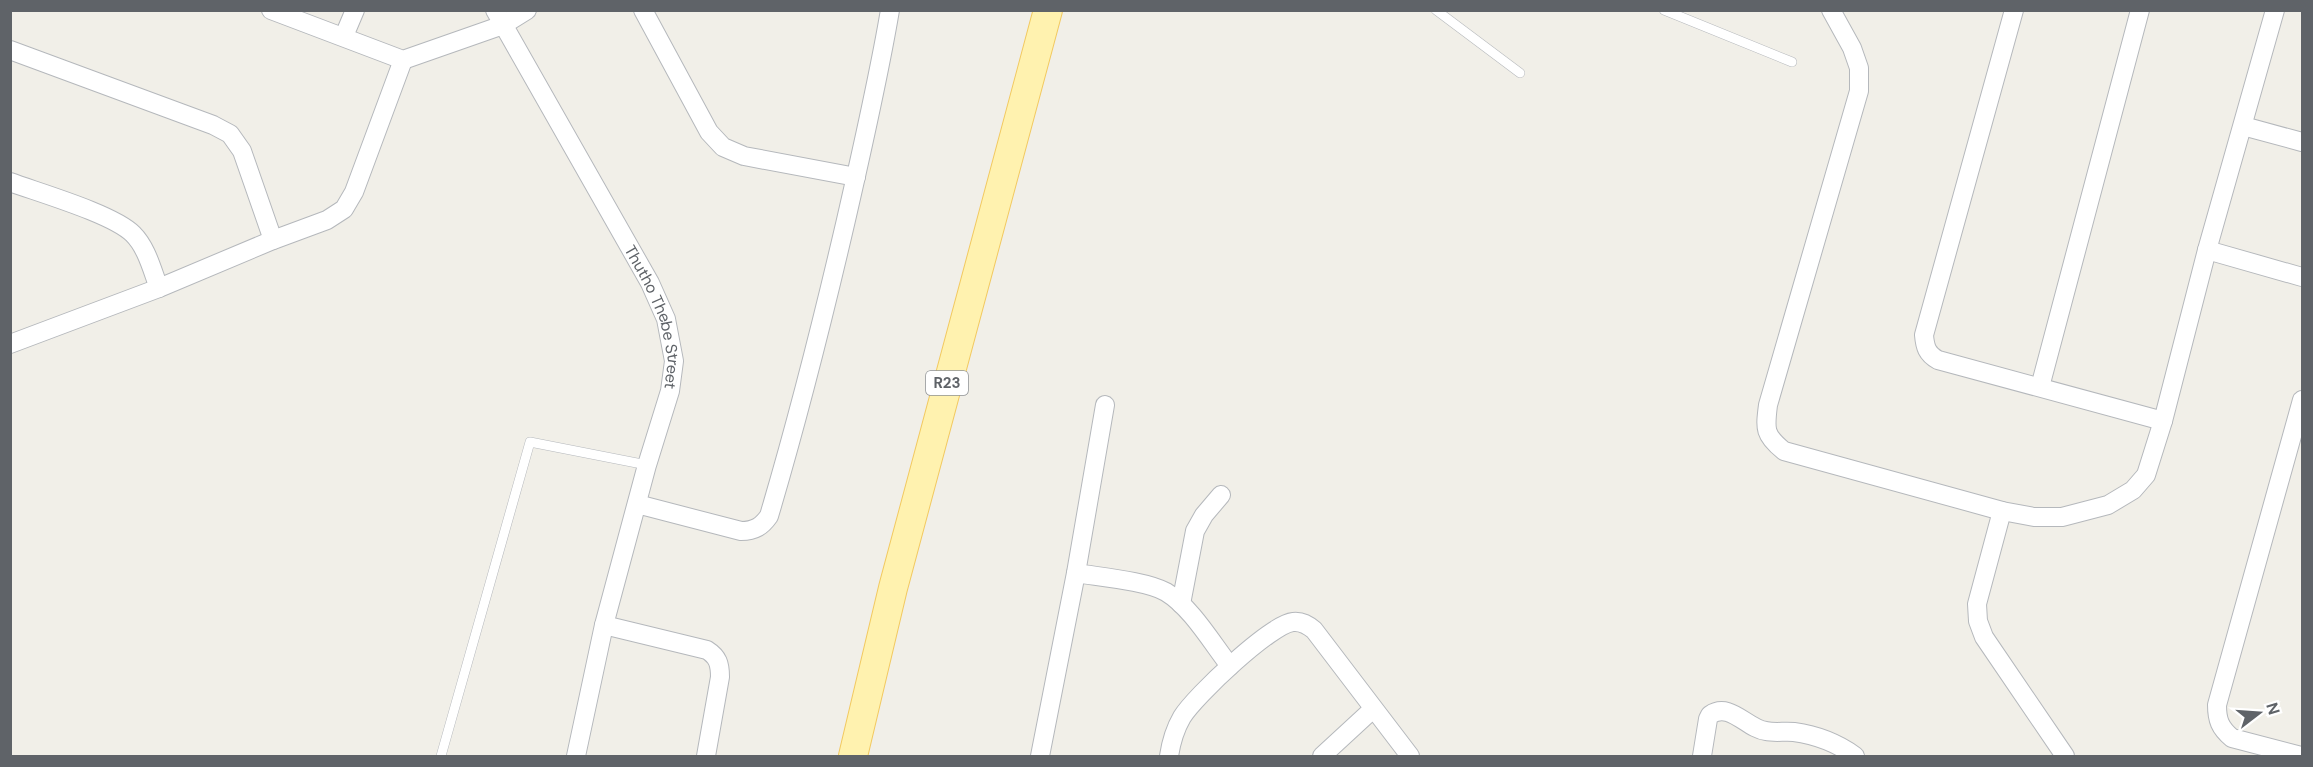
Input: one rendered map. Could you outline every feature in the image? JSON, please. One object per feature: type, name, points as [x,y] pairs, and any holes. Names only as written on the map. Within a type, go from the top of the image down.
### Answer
[{"type":"main road","name":"R23","points":[[853,756],[899,566],[1048,10]]},
{"type":"main road","name":"R23","points":[[873,756],[916,558],[1066,10]]},
{"type":"street","points":[[271,10],[403,60],[499,18],[528,10]]},
{"type":"street","points":[[344,36],[355,10]]},
{"type":"street","points":[[643,10],[709,132],[723,147],[744,156],[856,177]]},
{"type":"street","points":[[637,504],[741,531],[758,528],[769,516],[801,408],[873,104],[890,10]]},
{"type":"street","points":[[1831,10],[1852,48],[1859,68],[1859,91],[1768,405],[1766,426],[1770,440],[1784,451],[2002,511],[2034,517],[2062,517],[2109,505],[2133,490],[2146,475],[2163,421],[2207,250],[2275,10]]},
{"type":"street","points":[[2014,10],[1924,335],[1925,346],[1929,355],[1938,360],[2163,421]]},
{"type":"street","points":[[2040,387],[2140,10]]},
{"type":"street","name":"Thutho Thebe Street","points":[[499,18],[650,282],[666,319],[674,361],[670,392],[647,465],[604,625],[576,756]]},
{"type":"street","points":[[10,50],[213,125],[230,134],[242,150],[273,240]]},
{"type":"street","points":[[10,344],[159,288],[327,220],[344,208],[354,192],[403,60]]},
{"type":"street","points":[[2243,126],[2302,142]]},
{"type":"street","points":[[10,182],[117,222],[133,234],[143,247],[159,288]]},
{"type":"street","points":[[2207,250],[2302,277]]},
{"type":"street","points":[[2301,756],[2232,738],[2223,731],[2217,720],[2217,705],[2302,400]]},
{"type":"street","points":[[1040,756],[1076,573],[1105,405]]},
{"type":"street","points":[[1181,604],[1195,531],[1204,515],[1221,495]]},
{"type":"street","points":[[2002,511],[1977,604],[1978,621],[1984,637],[2065,756]]},
{"type":"street","points":[[1076,573],[1147,586],[1165,592],[1181,604],[1230,666]]},
{"type":"street","points":[[1169,756],[1181,719],[1197,697],[1230,666],[1282,625],[1293,622],[1305,623],[1314,630],[1410,756]]},
{"type":"street","points":[[604,625],[707,650],[717,656],[720,677],[706,756]]},
{"type":"street","points":[[1322,756],[1373,709]]},
{"type":"street","points":[[1702,756],[1708,719],[1710,715],[1720,711],[1729,712],[1766,731],[1794,732],[1822,738],[1855,756]]},
{"type":"lane","points":[[1436,10],[1520,73]]},
{"type":"lane","points":[[1664,10],[1792,62]]},
{"type":"lane","points":[[441,756],[530,442],[647,465]]}]
